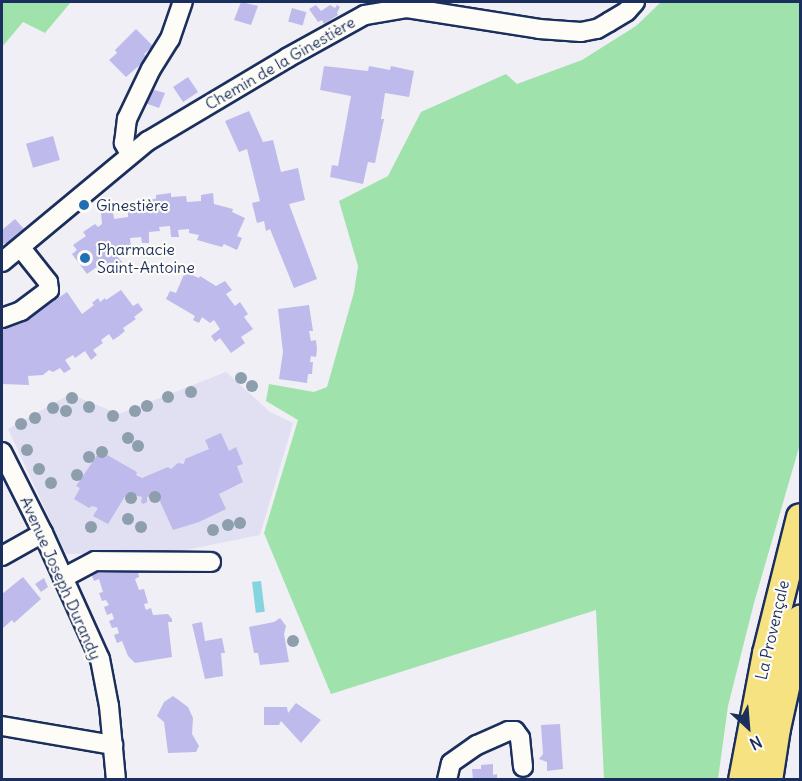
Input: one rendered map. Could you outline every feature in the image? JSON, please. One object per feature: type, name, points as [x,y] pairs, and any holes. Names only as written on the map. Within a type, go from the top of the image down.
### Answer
[{"type":"highway","name":"La Provençale","points":[[742,780],[766,653],[801,517]]},
{"type":"highway","name":"La Provençale","points":[[768,780],[776,728],[801,619]]},
{"type":"street","points":[[130,154],[124,143],[127,119],[151,69],[170,39],[183,2]]},
{"type":"street","name":"Chemin de la Ginestière","points":[[2,262],[130,154],[350,22],[389,6],[445,7],[539,28],[581,32],[597,29],[627,11],[635,2]]},
{"type":"street","points":[[2,318],[21,311],[49,290],[48,282],[21,248]]},
{"type":"street","name":"Avenue Joseph Durandy","points":[[2,452],[43,533],[100,659],[105,681],[116,780]]},
{"type":"street","points":[[2,556],[43,533]]},
{"type":"street","points":[[63,578],[95,561],[211,562]]},
{"type":"street","points":[[2,726],[113,745]]},
{"type":"street","points":[[447,780],[451,762],[477,745],[508,730],[515,732],[520,738],[523,767]]},
{"type":"shaded area","points":[[226,372],[270,412],[293,423],[260,535],[171,553],[66,554],[8,429],[70,394],[119,414]]},
{"type":"green space","points":[[2,2],[71,2],[45,33],[23,22],[2,47]]},
{"type":"green space","points":[[661,2],[800,2],[800,444],[754,603],[728,706],[718,779],[604,779],[596,610],[331,694],[264,533],[298,420],[266,401],[269,384],[314,392],[327,387],[354,292],[358,266],[339,201],[388,176],[421,112],[506,74],[517,84],[582,60],[636,26]]},
{"type":"water","points":[[261,581],[265,612],[256,613],[252,582]]},
{"type":"building","points":[[241,2],[258,6],[251,25],[234,20]]},
{"type":"building","points":[[316,5],[321,11],[330,5],[335,8],[337,5],[340,7],[338,15],[324,24],[322,20],[318,22],[309,9]]},
{"type":"building","points":[[292,8],[306,12],[303,26],[288,21]]},
{"type":"building","points":[[136,29],[153,46],[144,54],[148,58],[126,77],[109,60],[117,53],[115,50]]},
{"type":"building","points":[[324,66],[368,71],[369,66],[390,70],[391,66],[414,71],[409,97],[385,93],[381,119],[384,119],[375,163],[368,162],[363,184],[330,177],[332,165],[338,166],[351,96],[320,90]]},
{"type":"building","points":[[188,77],[198,92],[183,102],[173,87]]},
{"type":"building","points":[[151,89],[165,93],[159,108],[145,103]]},
{"type":"building","points":[[249,111],[263,142],[273,140],[281,172],[298,168],[305,200],[289,204],[317,279],[294,288],[270,229],[266,231],[264,221],[257,223],[252,203],[260,201],[247,149],[239,152],[225,121]]},
{"type":"building","points":[[53,136],[60,160],[33,168],[26,144]]},
{"type":"building","points":[[171,193],[171,197],[186,196],[187,202],[201,201],[201,195],[213,193],[214,204],[233,209],[232,212],[245,218],[237,236],[242,238],[237,250],[224,244],[222,247],[197,240],[199,235],[189,233],[189,229],[178,230],[179,237],[171,237],[170,226],[159,227],[160,231],[149,232],[149,243],[142,243],[141,237],[130,238],[131,248],[125,248],[116,255],[122,262],[115,268],[112,265],[102,271],[98,266],[87,274],[72,254],[77,250],[73,245],[86,236],[83,232],[95,224],[98,227],[102,224],[101,213],[113,212],[114,219],[128,217],[128,206],[142,205],[142,200],[156,199],[156,195]]},
{"type":"building","points":[[15,219],[24,229],[31,226],[7,245],[5,243],[2,245],[2,230]]},
{"type":"building","points":[[185,272],[199,278],[200,276],[216,286],[225,281],[232,290],[226,294],[235,306],[240,302],[248,314],[244,317],[253,329],[241,337],[245,343],[231,353],[220,338],[215,342],[211,336],[220,329],[214,320],[210,323],[202,317],[199,323],[193,320],[195,316],[166,299],[170,291],[176,293]]},
{"type":"building","points":[[121,290],[133,306],[138,303],[143,310],[134,317],[136,319],[123,328],[125,331],[119,336],[113,340],[109,334],[101,340],[103,343],[93,350],[97,355],[91,360],[85,351],[75,358],[73,355],[65,360],[71,369],[64,373],[60,368],[53,372],[49,370],[43,375],[28,376],[29,385],[2,384],[2,326],[20,324],[67,292],[82,314],[94,305],[92,303],[98,298],[100,302],[105,298],[106,300]]},
{"type":"building","points":[[309,305],[313,331],[309,331],[311,341],[316,340],[317,349],[316,357],[311,356],[312,374],[308,374],[307,383],[279,379],[283,352],[278,309]]},
{"type":"building","points":[[221,433],[229,451],[236,447],[243,464],[237,466],[243,482],[219,494],[226,509],[199,522],[173,530],[157,495],[147,497],[147,502],[143,504],[142,497],[127,493],[108,524],[93,516],[98,508],[92,506],[89,508],[74,499],[80,488],[76,486],[98,454],[106,458],[107,455],[137,472],[136,475],[142,478],[168,467],[171,469],[178,463],[184,464],[185,459],[209,449],[205,440]]},
{"type":"building","points":[[137,567],[139,577],[135,579],[139,590],[144,589],[148,603],[144,604],[146,610],[151,608],[153,615],[168,614],[172,619],[172,622],[168,622],[172,657],[135,663],[128,656],[122,641],[117,643],[114,635],[119,633],[117,627],[112,628],[109,621],[114,619],[112,613],[107,615],[104,607],[109,605],[106,600],[102,601],[99,593],[103,592],[99,579],[94,581],[91,573],[91,568]]},
{"type":"building","points":[[23,577],[41,599],[14,623],[12,620],[2,629],[2,594]]},
{"type":"building","points":[[44,578],[48,587],[41,592],[35,584]]},
{"type":"building","points":[[280,618],[286,626],[284,634],[289,662],[260,665],[258,653],[254,653],[249,627],[274,622]]},
{"type":"building","points":[[202,622],[205,641],[222,638],[225,653],[221,653],[223,676],[205,679],[192,624]]},
{"type":"building","points":[[173,696],[188,707],[193,718],[192,734],[199,746],[196,752],[168,753],[164,722],[157,716],[164,702]]},
{"type":"building","points":[[296,703],[321,720],[301,743],[281,721],[279,725],[264,725],[264,707],[287,707],[288,713]]},
{"type":"building","points":[[560,724],[563,769],[547,771],[547,762],[539,759],[543,754],[541,725]]},
{"type":"building","points":[[493,764],[493,775],[497,774],[497,780],[473,780],[472,769],[481,769],[481,765]]},
{"type":"place","name":"Ginestière","points":[[84,205]]},
{"type":"place","name":"Pharmacie Saint-Antoine","points":[[85,258]]}]
